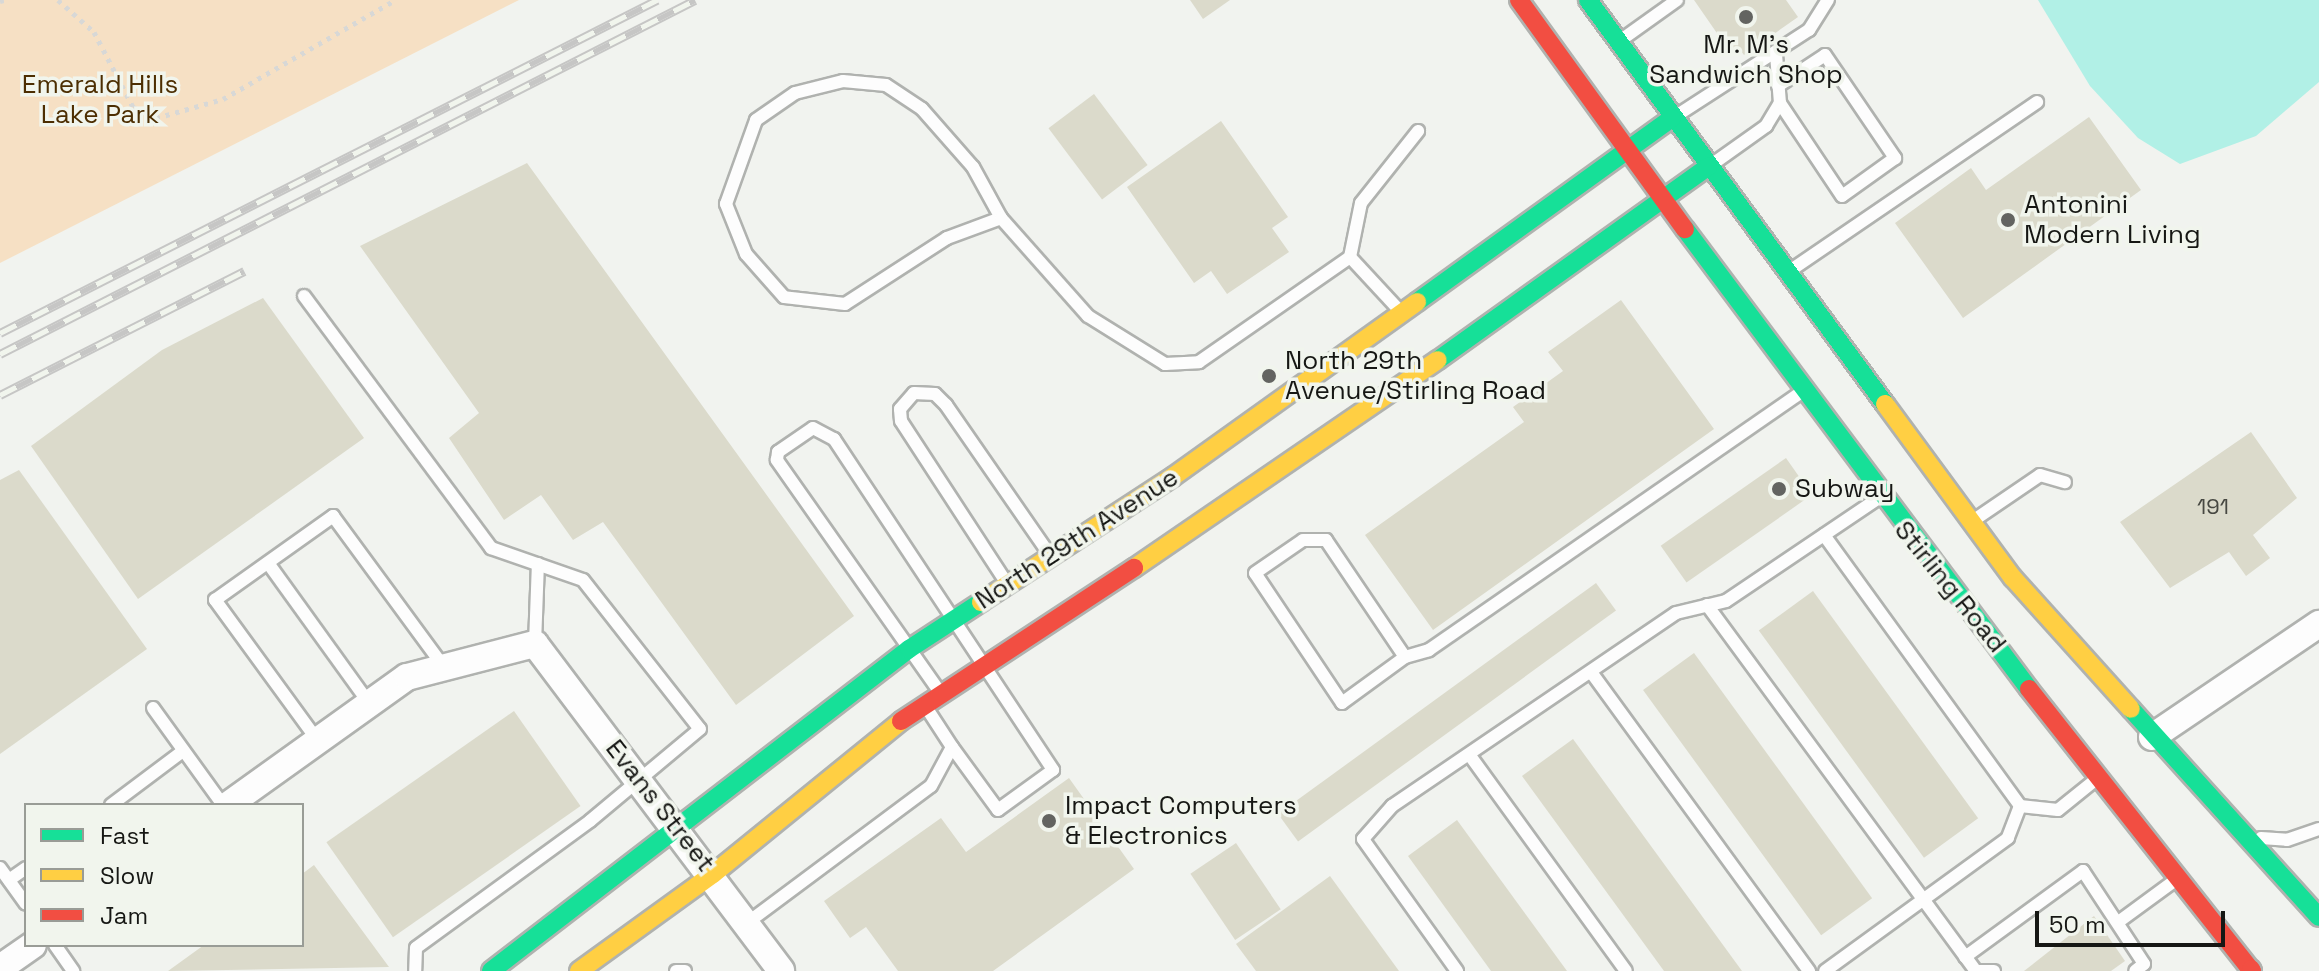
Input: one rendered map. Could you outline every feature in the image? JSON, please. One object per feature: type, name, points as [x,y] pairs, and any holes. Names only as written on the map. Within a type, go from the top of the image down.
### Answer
[{"type":"street","name":"Stirling Road","points":[[1519,0],[1880,498],[2102,774],[2251,970]]},
{"type":"street","name":"Stirling Road","points":[[1588,0],[1785,275],[1970,523],[2152,737],[2319,917]]},
{"type":"street","name":"North 29th Avenue","points":[[491,971],[909,649],[1008,585],[1402,314],[1672,118]]},
{"type":"street","name":"North 29th Avenue","points":[[579,971],[713,874],[939,690],[1246,497],[1708,167]]},
{"type":"street","points":[[2152,737],[2319,624]]},
{"type":"street","points":[[228,803],[407,677],[535,644]]},
{"type":"street","name":"Evans Street","points":[[535,644],[713,874],[781,971]]},
{"type":"street","points":[[0,968],[30,947]]},
{"type":"lane","points":[[1618,43],[1677,0]]},
{"type":"lane","points":[[1672,118],[1809,30],[1828,0]]},
{"type":"lane","points":[[1776,54],[1778,86],[1780,103],[1842,196],[1895,158],[1825,55],[1778,86]]},
{"type":"lane","points":[[1001,218],[947,238],[845,304],[784,297],[746,254],[726,204],[756,120],[795,93],[843,81],[886,85],[922,109],[973,167],[1001,218],[1088,316],[1165,364],[1199,362],[1350,257],[1361,203],[1418,131]]},
{"type":"lane","points":[[1785,275],[2037,102]]},
{"type":"lane","points":[[1708,167],[1766,126],[1780,103]]},
{"type":"lane","points":[[1350,257],[1402,314]]},
{"type":"lane","points":[[304,296],[491,548],[583,580],[700,729],[637,776],[590,821],[416,948],[415,971]]},
{"type":"lane","points":[[1405,657],[1326,540],[1303,540],[1255,573],[1342,703],[1405,657],[1429,650],[1803,391]]},
{"type":"lane","points":[[1008,585],[901,421],[900,409],[914,393],[935,394],[946,405],[1050,556]]},
{"type":"lane","points":[[923,703],[998,810],[1053,770],[834,439],[813,428],[777,460],[939,690]]},
{"type":"lane","points":[[1970,523],[2027,480],[2054,475],[2065,482]]},
{"type":"lane","points":[[1457,971],[1363,839],[1392,806],[1471,757],[1676,613],[1726,601],[1880,498]]},
{"type":"lane","points":[[318,741],[215,600],[333,516],[444,667]]},
{"type":"lane","points":[[1824,535],[2020,806],[2058,810],[2102,774]]},
{"type":"lane","points":[[268,563],[369,703]]},
{"type":"lane","points":[[535,644],[538,564]]},
{"type":"lane","points":[[1707,605],[1920,902],[1977,971],[1994,971]]},
{"type":"lane","points":[[1591,672],[1809,971]]},
{"type":"lane","points":[[153,708],[223,803]]},
{"type":"lane","points":[[747,923],[931,786],[952,747]]},
{"type":"lane","points":[[114,803],[183,751]]},
{"type":"lane","points":[[1471,757],[1626,971]]},
{"type":"lane","points":[[1825,971],[2008,838],[2020,806]]},
{"type":"lane","points":[[2243,834],[2287,840],[2319,829]]},
{"type":"lane","points":[[0,868],[24,901]]},
{"type":"lane","points":[[9,880],[24,869]]},
{"type":"lane","points":[[1965,957],[2083,871],[2121,920],[2144,964],[2135,971]]},
{"type":"lane","points":[[2121,920],[2181,877]]},
{"type":"lane","points":[[56,947],[73,971]]},
{"type":"lane","points":[[676,971],[685,971]]},
{"type":"path","points":[[58,0],[94,32],[133,107],[156,118],[223,99],[395,0]]},
{"type":"green space","name":"Emerald Hills Lake Park","points":[[0,0],[519,0],[0,263]]},
{"type":"water","points":[[2038,0],[2319,0],[2319,82],[2256,136],[2180,164],[2138,138],[2090,86]]},
{"type":"building","points":[[1190,0],[1230,0],[1203,19]]},
{"type":"building","points":[[1694,0],[1786,0],[1798,17],[1744,55],[1738,47],[1730,52]]},
{"type":"building","points":[[1094,94],[1148,165],[1102,199],[1048,128]]},
{"type":"building","points":[[2089,117],[2141,190],[1963,318],[1895,223],[1971,168],[1986,190]]},
{"type":"building","points":[[1221,121],[1288,217],[1272,228],[1289,252],[1227,294],[1211,271],[1194,283],[1127,187]]},
{"type":"building","points":[[527,163],[854,616],[736,705],[603,522],[573,540],[541,495],[504,520],[449,438],[479,413],[360,246]]},
{"type":"building","points":[[263,298],[364,438],[138,599],[31,446],[162,350]]},
{"type":"building","points":[[1621,300],[1714,429],[1433,630],[1365,535],[1524,422],[1513,407],[1563,371],[1548,352]]},
{"type":"building","points":[[2251,432],[2297,498],[2253,535],[2270,558],[2246,576],[2229,552],[2170,588],[2120,522]]},
{"type":"building","points":[[1786,458],[1812,495],[1686,583],[1661,546]]},
{"type":"building","points":[[19,470],[147,649],[0,754],[0,480]]},
{"type":"building","points":[[1596,583],[1616,611],[1298,842],[1278,814]]},
{"type":"building","points":[[1813,591],[1978,818],[1924,858],[1759,630]]},
{"type":"building","points":[[1694,653],[1872,898],[1821,935],[1643,690]]},
{"type":"building","points":[[514,711],[581,806],[393,937],[326,842]]},
{"type":"building","points":[[1573,739],[1742,971],[1664,971],[1522,776]]},
{"type":"building","points":[[1069,778],[1134,869],[993,971],[898,971],[866,927],[850,938],[824,901],[941,818],[966,852]]},
{"type":"building","points":[[1457,820],[1567,971],[1491,971],[1408,856]]},
{"type":"building","points":[[1236,843],[1281,909],[1235,940],[1190,874]]},
{"type":"building","points":[[314,865],[389,967],[168,971],[201,947],[304,947],[304,872]]},
{"type":"building","points":[[1330,876],[1399,971],[1256,971],[1236,944]]},
{"type":"building","points":[[2094,916],[2125,961],[2111,971],[2024,971]]},
{"type":"railway","points":[[0,333],[657,0]]},
{"type":"railway","points":[[0,354],[695,0]]},
{"type":"railway","points":[[0,395],[244,271]]},
{"type":"traffic: fast","points":[[1588,0],[1885,404]]},
{"type":"traffic: fast","points":[[1417,302],[1672,118]]},
{"type":"traffic: fast","points":[[1438,360],[1708,167]]},
{"type":"traffic: fast","points":[[1685,229],[2029,689]]},
{"type":"traffic: fast","points":[[491,971],[909,649],[981,602]]},
{"type":"traffic: fast","points":[[2131,709],[2319,917]]},
{"type":"traffic: slow","points":[[981,602],[1174,476],[1417,302]]},
{"type":"traffic: slow","points":[[1134,568],[1438,360]]},
{"type":"traffic: slow","points":[[1885,404],[2013,578],[2131,709]]},
{"type":"traffic: slow","points":[[579,971],[713,874],[901,721]]},
{"type":"traffic: jam","points":[[1519,0],[1685,229]]},
{"type":"traffic: jam","points":[[901,721],[1134,568]]},
{"type":"traffic: jam","points":[[2029,689],[2252,971]]},
{"type":"place","name":"Mr. M's Sandwich Shop","points":[[1746,17]]},
{"type":"place","name":"Antonini Modern Living","points":[[2008,220]]},
{"type":"place","name":"North 29th Avenue/Stirling Road","points":[[1269,376]]},
{"type":"place","name":"Subway","points":[[1779,489]]},
{"type":"place","name":"Impact Computers & Electronics","points":[[1049,821]]}]
